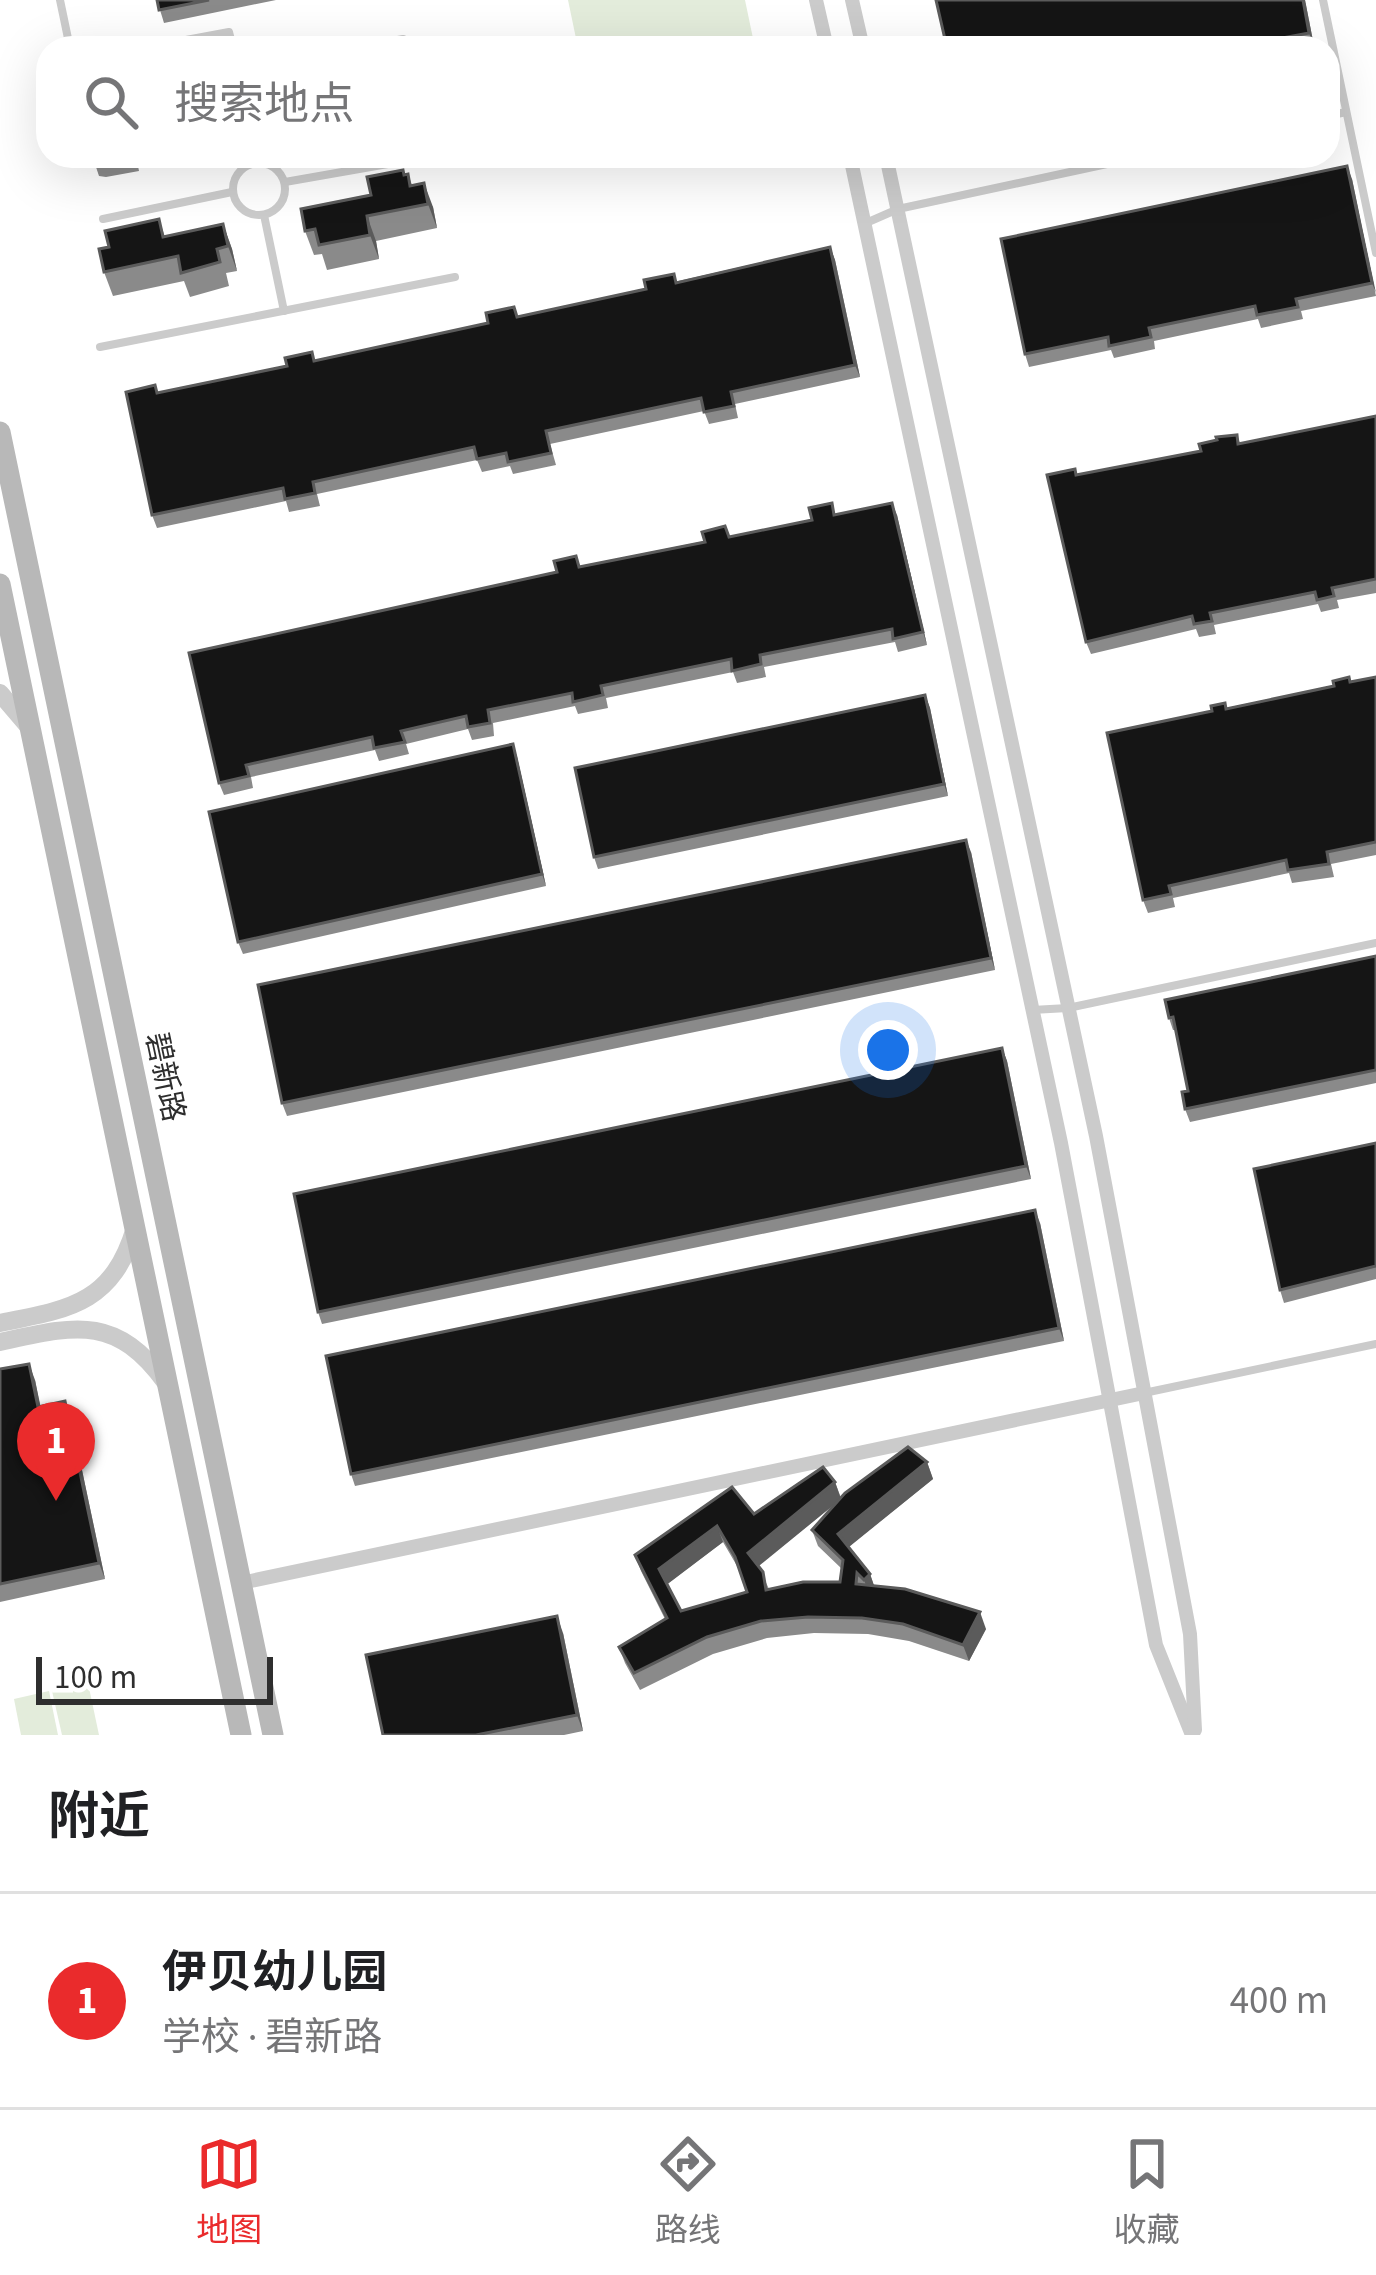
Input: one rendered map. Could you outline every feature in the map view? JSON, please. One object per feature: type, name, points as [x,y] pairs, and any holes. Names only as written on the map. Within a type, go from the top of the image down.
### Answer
[{"type":"main road","name":"碧新路","points":[[0,432],[273,1735]]},
{"type":"main road","name":"碧新路","points":[[0,590],[241,1735]]},
{"type":"street","points":[[816,0],[824,36]]},
{"type":"street","points":[[852,0],[860,36]]},
{"type":"street","points":[[853,168],[1032,1010],[1156,1645],[1194,1735]]},
{"type":"street","points":[[889,168],[1068,1008],[1144,1394],[1190,1634],[1194,1735]]},
{"type":"street","points":[[0,694],[31,730]]},
{"type":"street","points":[[0,1323],[62,1310],[101,1290],[128,1253],[136,1228]]},
{"type":"street","points":[[0,1342],[86,1328],[130,1346],[150,1362],[169,1388]]},
{"type":"street","points":[[242,1583],[1144,1394]]},
{"type":"lane","points":[[60,0],[68,36]]},
{"type":"lane","points":[[1323,0],[1330,36]]},
{"type":"lane","points":[[1340,83],[1376,253]]},
{"type":"lane","points":[[1340,113],[1346,112]]},
{"type":"lane","points":[[232,192],[242,168]]},
{"type":"lane","points":[[275,168],[285,182]]},
{"type":"lane","points":[[285,182],[365,168]]},
{"type":"lane","points":[[865,224],[898,209],[1088,168]]},
{"type":"lane","points":[[263,215],[278,206],[285,182]]},
{"type":"lane","points":[[232,192],[240,207],[263,215]]},
{"type":"lane","points":[[103,219],[232,192]]},
{"type":"lane","points":[[263,215],[284,311]]},
{"type":"lane","points":[[100,347],[454,277]]},
{"type":"lane","points":[[1032,1010],[1068,1008],[1376,943]]},
{"type":"lane","points":[[1144,1394],[1376,1344]]},
{"type":"green space","points":[[568,0],[745,0],[752,36],[576,36]]},
{"type":"green space","points":[[88,1683],[99,1735],[62,1735],[52,1691]]},
{"type":"green space","points":[[49,1691],[58,1735],[21,1735],[14,1699]]},
{"type":"building","points":[[157,0],[209,0],[159,10]]},
{"type":"building","points":[[936,0],[1303,0],[1309,33],[1293,36],[944,36]]},
{"type":"building","points":[[1347,166],[1372,283],[1296,299],[1298,307],[1257,315],[1255,306],[1149,328],[1151,337],[1109,346],[1108,337],[1025,354],[1001,239]]},
{"type":"building","points":[[403,170],[410,186],[424,183],[428,204],[367,216],[370,235],[319,245],[315,229],[305,231],[301,209],[371,195],[367,177]]},
{"type":"building","points":[[159,219],[163,237],[223,224],[228,246],[217,249],[220,262],[181,273],[178,256],[104,272],[99,249],[109,247],[105,231]]},
{"type":"building","points":[[830,247],[855,365],[731,392],[734,406],[704,412],[701,398],[546,431],[551,453],[508,462],[506,453],[477,459],[474,447],[313,482],[315,493],[285,499],[283,488],[152,515],[126,392],[155,385],[157,393],[287,366],[285,358],[312,352],[314,361],[488,323],[486,313],[514,307],[517,317],[646,289],[644,280],[674,274],[676,283]]},
{"type":"building","points":[[1376,416],[1376,579],[1332,588],[1334,596],[1317,600],[1315,592],[1210,613],[1212,621],[1194,624],[1192,616],[1086,642],[1047,475],[1075,469],[1076,475],[1201,451],[1199,444],[1216,437],[1237,435],[1238,444]]},
{"type":"building","points":[[832,503],[834,515],[892,503],[923,632],[893,639],[892,629],[760,655],[761,664],[732,671],[731,659],[601,686],[603,695],[573,702],[572,693],[488,710],[490,723],[468,727],[466,716],[401,731],[405,742],[374,748],[372,737],[246,765],[249,776],[219,783],[189,653],[557,572],[554,561],[576,556],[579,567],[705,542],[702,532],[725,526],[729,537],[812,520],[809,508]]},
{"type":"building","points":[[1349,677],[1350,682],[1376,677],[1376,842],[1327,852],[1329,864],[1288,870],[1286,860],[1169,886],[1171,894],[1143,900],[1107,733],[1212,711],[1211,706],[1225,703],[1226,709],[1334,686],[1333,681]]},
{"type":"building","points":[[925,695],[944,784],[594,857],[575,768]]},
{"type":"building","points":[[513,744],[542,874],[238,942],[209,812]]},
{"type":"building","points":[[966,840],[991,958],[282,1103],[258,985]]},
{"type":"building","points":[[1376,956],[1376,1070],[1185,1109],[1182,1092],[1188,1091],[1165,1000]]},
{"type":"building","points":[[1002,1048],[1026,1166],[318,1312],[294,1194]]},
{"type":"building","points":[[1376,1143],[1376,1266],[1280,1290],[1254,1169]]},
{"type":"building","points":[[1035,1210],[1059,1328],[351,1474],[326,1356]]},
{"type":"building","points":[[29,1364],[38,1407],[65,1401],[99,1563],[0,1584],[0,1369]]},
{"type":"building","points":[[908,1447],[927,1462],[838,1534],[870,1574],[864,1580],[857,1573],[856,1584],[905,1589],[980,1612],[963,1645],[903,1624],[862,1618],[761,1621],[707,1637],[634,1673],[619,1647],[667,1618],[635,1555],[732,1487],[754,1514],[823,1467],[835,1482],[748,1553],[763,1572],[766,1590],[803,1582],[840,1582],[843,1560],[812,1530],[845,1493]],"holes":[[[717,1526],[747,1592],[681,1611],[659,1569]]]},
{"type":"building","points":[[557,1616],[577,1715],[476,1735],[383,1735],[366,1655]]},
{"type":"place","name":"伊贝幼儿园","points":[[56,1501]]}]
